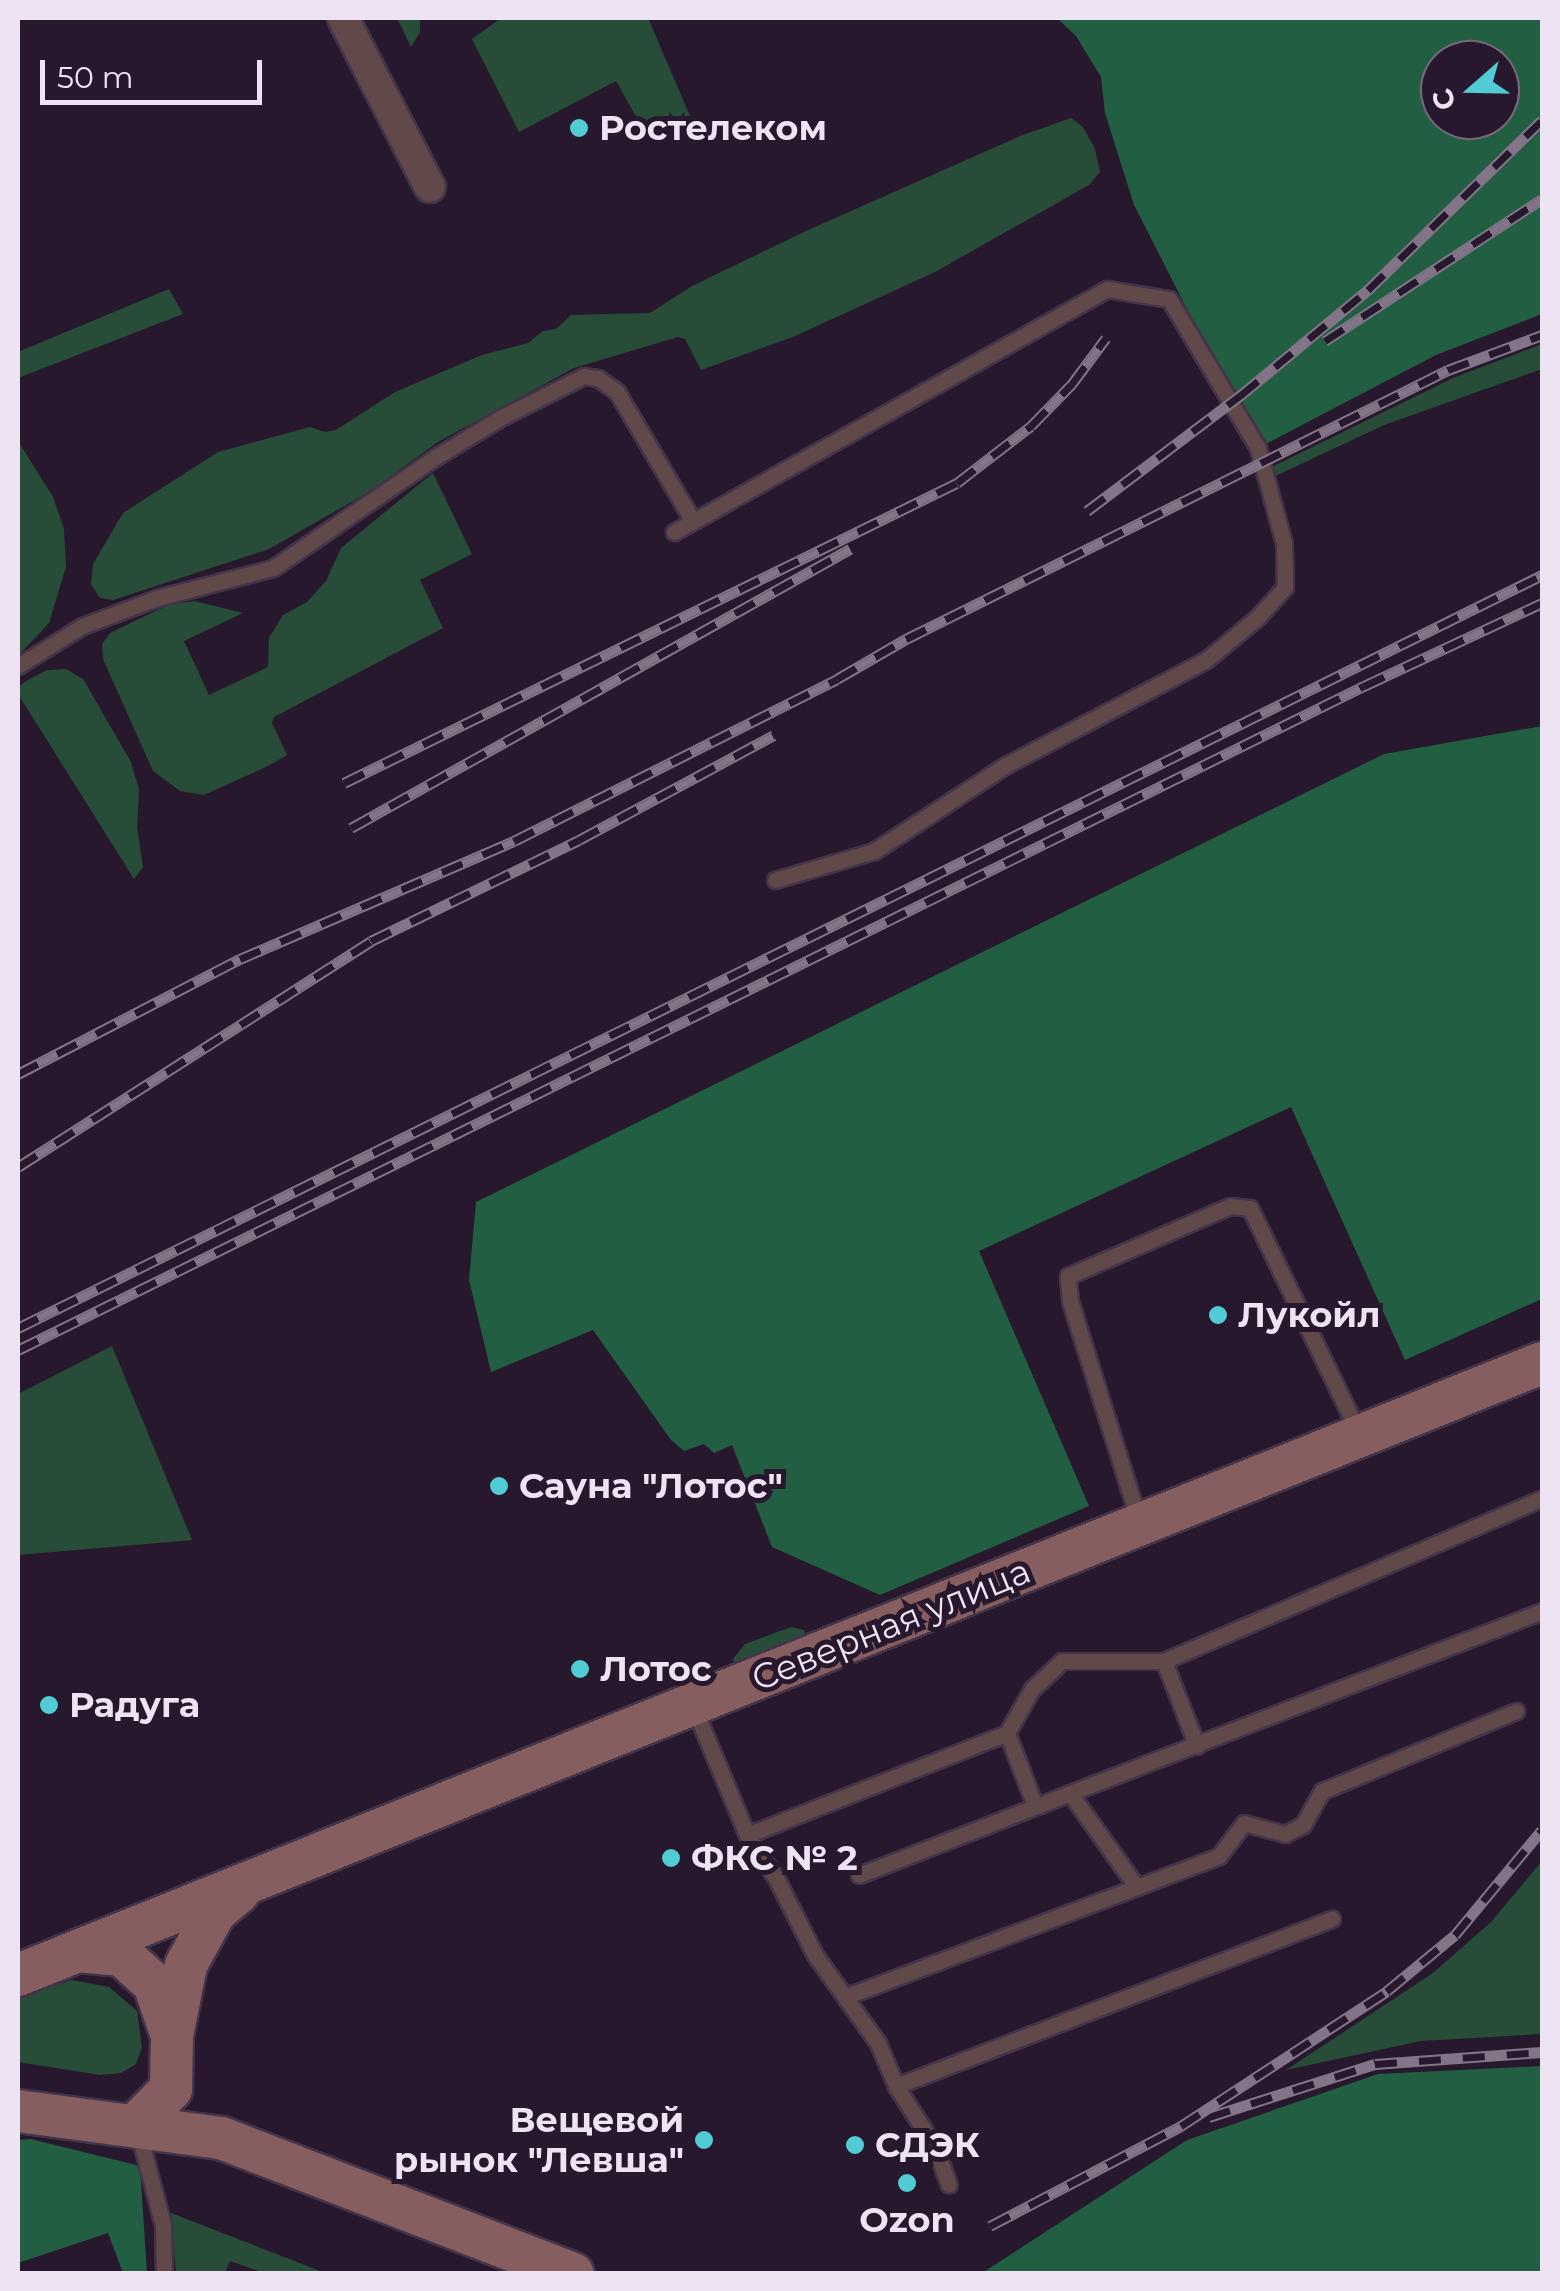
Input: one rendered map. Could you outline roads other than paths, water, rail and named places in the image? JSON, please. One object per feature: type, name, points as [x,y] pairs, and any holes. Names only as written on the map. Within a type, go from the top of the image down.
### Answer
[{"type":"street","points":[[343,18],[430,187]]},
{"type":"street","name":"Северная улица","points":[[18,1975],[1542,1363]]},
{"type":"street","points":[[136,2126],[172,2089],[172,2036],[186,1965],[215,1912],[251,1882]]},
{"type":"street","points":[[78,1951],[122,1955],[154,1984],[172,2036],[182,2082],[207,2134]]},
{"type":"street","points":[[18,2110],[207,2134],[574,2274]]},
{"type":"lane","points":[[674,532],[1107,289],[1169,299],[1258,448],[1284,544],[1285,588],[1206,660],[1006,765],[874,850],[774,880]]},
{"type":"lane","points":[[18,666],[82,626],[156,598],[274,568],[449,449],[584,376],[608,383],[617,392],[693,521]]},
{"type":"lane","points":[[1140,1525],[1070,1301],[1068,1276],[1230,1206],[1250,1208],[1360,1436]]},
{"type":"lane","points":[[747,1835],[1006,1732],[1032,1688],[1062,1661],[1164,1661],[1542,1498]]},
{"type":"lane","points":[[859,1874],[1034,1803],[1197,1746],[1542,1612]]},
{"type":"lane","points":[[1164,1661],[1197,1746]]},
{"type":"lane","points":[[693,1704],[747,1835],[777,1880],[815,1955],[878,2042],[896,2086],[936,2147],[950,2185]]},
{"type":"lane","points":[[847,1996],[1218,1856],[1244,1822],[1285,1834],[1303,1825],[1322,1790],[1516,1711]]},
{"type":"lane","points":[[1006,1732],[1034,1803]]},
{"type":"lane","points":[[1070,1792],[1136,1886]]},
{"type":"lane","points":[[896,2086],[1332,1918]]},
{"type":"lane","points":[[136,2126],[163,2225],[164,2274]]},
{"type":"railway","points":[[1087,511],[1241,395],[1368,290],[1542,120]]},
{"type":"railway","points":[[1325,341],[1542,199]]},
{"type":"railway","points":[[18,1074],[240,959],[514,841],[837,679],[906,639],[1448,370],[1542,335]]},
{"type":"railway","points":[[344,783],[957,483],[1031,426],[1072,384],[1106,338]]},
{"type":"railway","points":[[351,828],[850,549]]},
{"type":"railway","points":[[18,1328],[1542,575]]},
{"type":"railway","points":[[18,1350],[1364,686],[1542,603]]},
{"type":"railway","points":[[18,1167],[371,941],[579,840],[774,735]]},
{"type":"railway","points":[[990,2226],[1181,2126],[1387,1991],[1455,1935],[1542,1830]]},
{"type":"railway","points":[[1209,2117],[1375,2064],[1542,2052]]},
{"type":"place","name":"Ростелеком","points":[[579,128]]},
{"type":"place","name":"Лукойл","points":[[1218,1315]]},
{"type":"place","name":"Сауна \"Лотос\"","points":[[499,1486]]},
{"type":"place","name":"Лотос","points":[[580,1669]]},
{"type":"place","name":"Радуга","points":[[49,1705]]},
{"type":"place","name":"ФКС № 2","points":[[671,1858]]},
{"type":"place","name":"Вещевой рынок \"Левша\"","points":[[704,2140]]},
{"type":"place","name":"СДЭК","points":[[855,2145]]},
{"type":"place","name":"Ozon","points":[[907,2183]]}]
